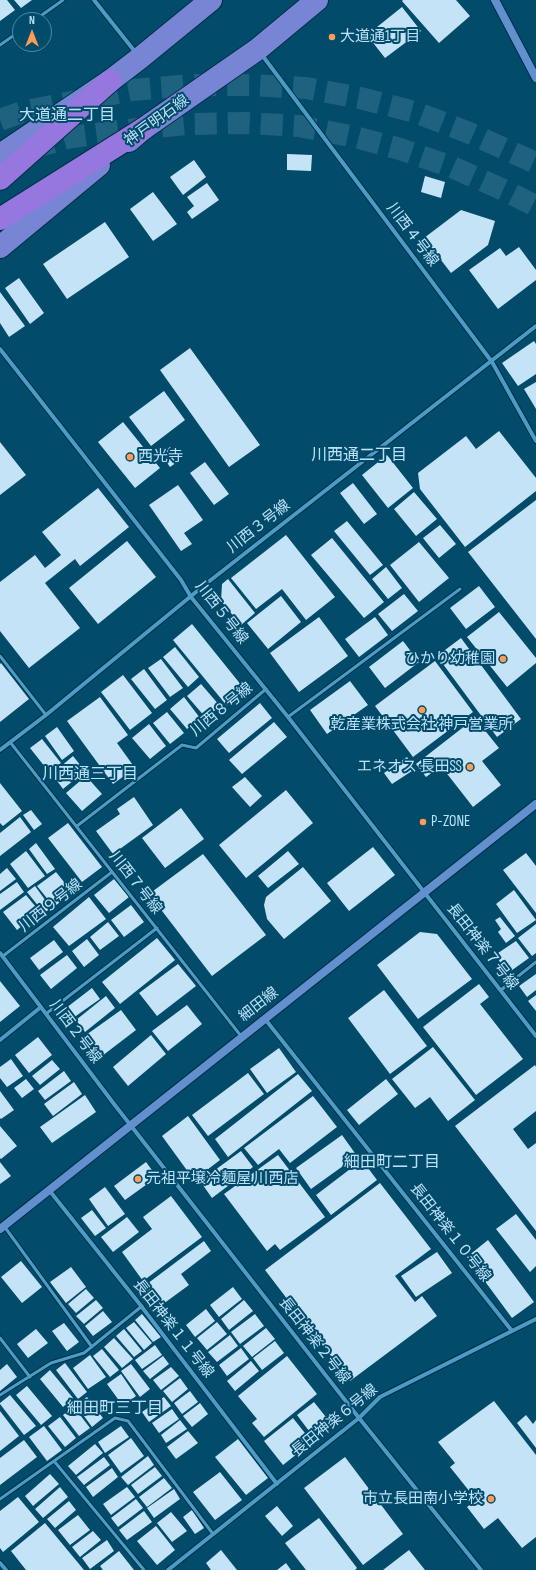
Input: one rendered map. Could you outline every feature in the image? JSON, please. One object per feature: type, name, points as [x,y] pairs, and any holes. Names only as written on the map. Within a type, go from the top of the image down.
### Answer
[{"type":"highway","points":[[0,178],[110,81]]},
{"type":"highway","points":[[0,219],[143,129]]},
{"type":"main road","name":"神戸明石線","points":[[0,247],[143,129],[258,49],[317,0]]},
{"type":"main road","points":[[0,155],[110,81],[203,5]]},
{"type":"street","points":[[94,0],[140,58]]},
{"type":"street","points":[[495,0],[536,78]]},
{"type":"street","name":"川西４号線","points":[[258,49],[492,362],[536,441]]},
{"type":"street","name":"川西３号線","points":[[0,750],[46,715],[207,583],[492,362],[536,326]]},
{"type":"street","name":"川西５号線","points":[[0,349],[176,574],[191,597],[266,689],[424,892]]},
{"type":"street","name":"細田線","points":[[2,1228],[536,804]]},
{"type":"street","name":"長田神楽７号線","points":[[424,892],[536,1036]]},
{"type":"street","name":"川西２号線","points":[[1,955],[47,1013],[114,1104],[132,1125]]},
{"type":"street","points":[[0,1040],[41,1007]]},
{"type":"street","name":"長田神楽１０号線","points":[[265,1019],[512,1331]]},
{"type":"street","name":"長田神楽２号線","points":[[132,1125],[359,1418],[480,1570]]},
{"type":"street","name":"長田神楽１１号線","points":[[49,1190],[142,1306],[277,1484]]},
{"type":"street","name":"長田神楽６号線","points":[[168,1570],[359,1418],[380,1397],[536,1319]]},
{"type":"street","points":[[0,1563],[6,1570]]},
{"type":"lane","points":[[46,12],[63,0]]},
{"type":"lane","points":[[0,45],[12,37]]},
{"type":"lane","points":[[288,717],[460,589]]},
{"type":"lane","points":[[0,656],[46,715]]},
{"type":"lane","name":"川西８号線","points":[[77,826],[182,745],[196,748],[266,689]]},
{"type":"lane","name":"川西７号線","points":[[10,742],[242,1037]]},
{"type":"lane","name":"川西９号線","points":[[1,955],[112,872]]},
{"type":"lane","points":[[47,1013],[156,928]]},
{"type":"lane","points":[[501,990],[536,962]]},
{"type":"lane","points":[[2,1228],[92,1347]]},
{"type":"lane","points":[[0,1395],[51,1363],[84,1353],[142,1306]]},
{"type":"lane","points":[[0,1338],[30,1377]]},
{"type":"lane","points":[[0,1499],[115,1418],[128,1421],[213,1534]]},
{"type":"lane","points":[[54,1461],[144,1570]]},
{"type":"building","points":[[0,0],[7,0],[15,10],[0,21]]},
{"type":"building","points":[[14,0],[32,0],[21,8]]},
{"type":"building","points":[[456,0],[470,16],[439,43],[402,1]]},
{"type":"building","points":[[402,7],[421,31],[385,58],[367,35]]},
{"type":"building","points":[[287,154],[312,155],[311,171],[287,170]]},
{"type":"building","points":[[194,160],[206,177],[183,195],[170,177]]},
{"type":"building","points":[[425,176],[445,182],[441,198],[421,192]]},
{"type":"building","points":[[207,183],[219,200],[192,219],[187,212],[194,206],[187,197]]},
{"type":"building","points":[[153,192],[177,224],[153,241],[130,209]]},
{"type":"building","points":[[461,210],[495,221],[488,245],[451,273],[424,238]]},
{"type":"building","points":[[105,222],[129,257],[67,299],[43,264]]},
{"type":"building","points":[[519,247],[536,270],[536,280],[498,309],[469,270],[500,248],[506,256]]},
{"type":"building","points":[[19,278],[44,313],[30,324],[5,288]]},
{"type":"building","points":[[0,292],[25,326],[9,337],[0,323]]},
{"type":"building","points":[[534,341],[536,344],[536,374],[518,386],[502,363]]},
{"type":"building","points":[[190,348],[260,445],[229,467],[160,370]]},
{"type":"building","points":[[536,382],[536,409],[524,389]]},
{"type":"building","points":[[164,391],[185,420],[151,446],[129,417]]},
{"type":"building","points":[[123,422],[160,468],[135,488],[98,442]]},
{"type":"building","points":[[499,431],[536,478],[536,491],[465,547],[420,489],[418,473],[466,436],[476,449]]},
{"type":"building","points":[[0,442],[26,475],[0,495]]},
{"type":"building","points":[[170,447],[180,460],[170,467],[161,454]]},
{"type":"building","points":[[387,455],[413,488],[388,508],[362,475]]},
{"type":"building","points":[[205,462],[229,494],[214,505],[190,473]]},
{"type":"building","points":[[353,483],[377,514],[364,524],[340,493]]},
{"type":"building","points":[[178,485],[203,520],[184,533],[192,544],[181,551],[149,505]]},
{"type":"building","points":[[98,488],[129,527],[80,566],[75,559],[45,583],[80,628],[29,668],[0,631],[0,582],[35,555],[45,568],[61,555],[42,532]]},
{"type":"building","points":[[414,492],[437,519],[416,536],[394,509]]},
{"type":"building","points":[[536,500],[536,639],[468,552]]},
{"type":"building","points":[[347,521],[383,565],[370,575],[334,531]]},
{"type":"building","points":[[440,525],[456,544],[439,558],[423,538]]},
{"type":"building","points":[[286,535],[335,597],[306,620],[282,589],[256,609],[231,578]]},
{"type":"building","points":[[332,538],[384,602],[364,618],[311,555]]},
{"type":"building","points":[[127,541],[156,577],[98,624],[69,588]]},
{"type":"building","points":[[419,542],[449,578],[419,602],[390,565]]},
{"type":"building","points":[[386,567],[402,588],[388,599],[372,579]]},
{"type":"building","points":[[228,579],[255,613],[241,625],[221,601],[222,584]]},
{"type":"building","points":[[479,586],[495,607],[466,629],[450,608]]},
{"type":"building","points":[[404,594],[418,611],[392,631],[378,614]]},
{"type":"building","points":[[281,596],[301,622],[268,649],[247,623]]},
{"type":"building","points":[[499,612],[536,658],[536,663],[507,687],[467,637]]},
{"type":"building","points":[[319,617],[348,656],[299,692],[270,653]]},
{"type":"building","points":[[375,617],[388,635],[359,657],[345,639]]},
{"type":"building","points":[[192,624],[246,691],[227,706],[173,640]]},
{"type":"building","points":[[461,638],[521,719],[497,737],[437,656]]},
{"type":"building","points":[[403,641],[419,662],[385,688],[369,667]]},
{"type":"building","points":[[175,647],[199,677],[188,687],[163,657]]},
{"type":"building","points":[[161,659],[183,688],[170,697],[148,668]]},
{"type":"building","points":[[435,661],[473,712],[413,757],[375,706]]},
{"type":"building","points":[[1,663],[29,699],[0,722],[0,664]]},
{"type":"building","points":[[144,669],[167,700],[155,709],[131,679]]},
{"type":"building","points":[[123,675],[152,713],[130,730],[101,692]]},
{"type":"building","points":[[350,681],[368,705],[327,734],[310,710]]},
{"type":"building","points":[[201,684],[220,706],[206,718],[187,696]]},
{"type":"building","points":[[100,697],[128,735],[117,743],[135,768],[113,784],[67,721]]},
{"type":"building","points":[[184,697],[200,718],[187,729],[170,709]]},
{"type":"building","points":[[260,703],[272,718],[229,753],[217,739]]},
{"type":"building","points":[[167,712],[184,733],[170,744],[153,723]]},
{"type":"building","points":[[475,718],[499,748],[482,761],[501,785],[473,807],[441,766],[426,777],[416,764]]},
{"type":"building","points":[[274,722],[287,737],[242,774],[229,760]]},
{"type":"building","points":[[149,724],[166,746],[150,759],[132,738]]},
{"type":"building","points":[[57,727],[74,751],[62,760],[45,736]]},
{"type":"building","points":[[42,739],[61,763],[49,772],[30,748]]},
{"type":"building","points":[[73,756],[85,771],[63,789],[52,774]]},
{"type":"building","points":[[407,757],[415,769],[392,784],[384,773]]},
{"type":"building","points":[[86,776],[102,794],[82,811],[66,793]]},
{"type":"building","points":[[245,777],[262,796],[250,807],[232,787]]},
{"type":"building","points":[[0,783],[22,811],[3,826],[0,823]]},
{"type":"building","points":[[286,790],[313,823],[246,878],[219,845]]},
{"type":"building","points":[[134,797],[153,825],[113,854],[96,831],[120,814],[117,809]]},
{"type":"building","points":[[181,808],[204,839],[165,868],[142,838]]},
{"type":"building","points":[[31,810],[42,824],[34,830],[23,815]]},
{"type":"building","points":[[20,817],[31,832],[0,856],[0,833]]},
{"type":"building","points":[[68,823],[102,867],[82,882],[48,838]]},
{"type":"building","points":[[36,843],[55,869],[47,874],[29,849]]},
{"type":"building","points":[[373,847],[395,875],[349,911],[327,883]]},
{"type":"building","points":[[26,851],[45,876],[28,888],[10,864]]},
{"type":"building","points":[[288,851],[299,864],[268,888],[258,876]]},
{"type":"building","points":[[526,853],[536,866],[536,913],[503,870]]},
{"type":"building","points":[[203,854],[266,935],[212,976],[149,894]]},
{"type":"building","points":[[303,867],[331,901],[284,939],[267,919],[264,905],[266,897]]},
{"type":"building","points":[[7,868],[16,879],[0,891],[0,874]]},
{"type":"building","points":[[56,872],[72,892],[54,907],[37,886]]},
{"type":"building","points":[[114,879],[129,897],[109,913],[94,895]]},
{"type":"building","points":[[17,882],[24,892],[0,910],[0,894]]},
{"type":"building","points":[[35,886],[51,908],[44,913],[27,892]]},
{"type":"building","points":[[514,890],[536,920],[517,933],[496,904]]},
{"type":"building","points":[[26,895],[40,912],[17,930],[3,912]]},
{"type":"building","points":[[89,897],[106,919],[69,946],[53,927]]},
{"type":"building","points":[[131,905],[144,922],[124,937],[111,920]]},
{"type":"building","points":[[500,917],[515,936],[506,943],[498,932],[501,929],[495,920]]},
{"type":"building","points":[[108,922],[119,936],[100,950],[90,937]]},
{"type":"building","points":[[536,924],[536,953],[532,956],[518,938]]},
{"type":"building","points":[[420,932],[437,934],[472,979],[418,1019],[377,965]]},
{"type":"building","points":[[157,938],[175,960],[120,1004],[102,982]]},
{"type":"building","points":[[87,939],[99,955],[84,967],[72,951]]},
{"type":"building","points":[[54,940],[63,952],[39,970],[30,958]]},
{"type":"building","points":[[516,941],[529,958],[508,973],[495,955]]},
{"type":"building","points":[[67,955],[77,968],[51,989],[40,975]]},
{"type":"building","points":[[178,964],[196,986],[157,1016],[139,993]]},
{"type":"building","points":[[536,974],[536,990],[527,997],[519,986]]},
{"type":"building","points":[[0,981],[20,1006],[0,1022]]},
{"type":"building","points":[[479,984],[489,997],[480,1004],[523,1059],[476,1095],[423,1027]]},
{"type":"building","points":[[92,988],[100,999],[73,1018],[66,1008]]},
{"type":"building","points":[[384,990],[427,1046],[390,1074],[348,1018]]},
{"type":"building","points":[[536,995],[536,1011],[528,1001]]},
{"type":"building","points":[[106,996],[115,1008],[85,1032],[76,1020]]},
{"type":"building","points":[[187,1005],[202,1024],[168,1051],[152,1031]]},
{"type":"building","points":[[121,1010],[136,1030],[102,1056],[86,1035]]},
{"type":"building","points":[[151,1035],[166,1054],[128,1086],[113,1067]]},
{"type":"building","points":[[38,1037],[52,1055],[29,1073],[15,1055]]},
{"type":"building","points":[[433,1047],[475,1100],[448,1121],[430,1097],[415,1108],[392,1079]]},
{"type":"building","points":[[279,1048],[296,1072],[267,1093],[250,1069]]},
{"type":"building","points":[[11,1059],[23,1076],[7,1087],[0,1078],[0,1067]]},
{"type":"building","points":[[52,1060],[60,1069],[40,1085],[32,1076]]},
{"type":"building","points":[[535,1065],[536,1111],[513,1129],[528,1149],[536,1143],[536,1231],[455,1126]]},
{"type":"building","points":[[64,1071],[71,1081],[45,1100],[38,1091]]},
{"type":"building","points":[[248,1073],[264,1094],[208,1136],[192,1115]]},
{"type":"building","points":[[298,1074],[312,1091],[228,1157],[215,1139]]},
{"type":"building","points":[[26,1079],[34,1089],[22,1098],[14,1088]]},
{"type":"building","points":[[386,1079],[398,1094],[359,1125],[347,1110]]},
{"type":"building","points":[[74,1082],[82,1094],[53,1116],[44,1104]]},
{"type":"building","points":[[0,1091],[14,1110],[1,1119],[0,1118]]},
{"type":"building","points":[[85,1095],[96,1112],[52,1143],[40,1127]]},
{"type":"building","points":[[313,1096],[337,1127],[290,1163],[279,1149],[258,1165],[244,1148]]},
{"type":"building","points":[[188,1116],[220,1160],[194,1180],[162,1136]]},
{"type":"building","points":[[0,1126],[17,1146],[1,1159],[0,1158]]},
{"type":"building","points":[[342,1135],[357,1156],[311,1189],[296,1168]]},
{"type":"building","points":[[241,1151],[253,1167],[212,1198],[200,1181]]},
{"type":"building","points":[[278,1155],[325,1217],[280,1250],[275,1244],[267,1251],[224,1194]]},
{"type":"building","points":[[362,1160],[377,1180],[331,1215],[316,1195]]},
{"type":"building","points":[[0,1162],[11,1176],[0,1184]]},
{"type":"building","points":[[146,1162],[157,1177],[125,1200],[114,1186]]},
{"type":"building","points":[[380,1183],[431,1249],[395,1276],[415,1302],[422,1296],[437,1316],[350,1381],[265,1270]]},
{"type":"building","points":[[105,1187],[125,1214],[108,1226],[89,1199]]},
{"type":"building","points":[[171,1196],[202,1237],[143,1281],[122,1252],[152,1229],[143,1217]]},
{"type":"building","points":[[92,1210],[106,1228],[95,1236],[81,1218]]},
{"type":"building","points":[[516,1214],[536,1240],[536,1266],[530,1272],[496,1229]]},
{"type":"building","points":[[127,1217],[139,1232],[113,1252],[101,1237]]},
{"type":"building","points":[[488,1240],[534,1302],[512,1318],[467,1257]]},
{"type":"building","points":[[204,1241],[211,1251],[181,1274],[189,1285],[159,1307],[143,1287]]},
{"type":"building","points":[[437,1252],[452,1273],[416,1297],[401,1276]]},
{"type":"building","points":[[21,1261],[42,1287],[22,1303],[1,1277]]},
{"type":"building","points":[[71,1267],[86,1287],[66,1303],[50,1282]]},
{"type":"building","points":[[233,1287],[242,1299],[219,1317],[210,1305]]},
{"type":"building","points":[[86,1289],[94,1298],[76,1313],[68,1304]]},
{"type":"building","points":[[96,1300],[103,1308],[84,1324],[76,1316]]},
{"type":"building","points":[[244,1300],[253,1311],[229,1330],[221,1319]]},
{"type":"building","points":[[206,1309],[215,1321],[195,1337],[186,1325]]},
{"type":"building","points":[[103,1311],[112,1322],[93,1336],[85,1326]]},
{"type":"building","points":[[142,1314],[161,1337],[153,1342],[135,1320]]},
{"type":"building","points":[[255,1314],[264,1326],[240,1344],[231,1332]]},
{"type":"building","points":[[134,1322],[152,1343],[144,1350],[126,1328]]},
{"type":"building","points":[[217,1322],[227,1334],[207,1350],[197,1338]]},
{"type":"building","points":[[64,1323],[79,1342],[67,1351],[52,1331]]},
{"type":"building","points":[[266,1328],[275,1339],[252,1357],[243,1346]]},
{"type":"building","points":[[36,1329],[48,1343],[28,1358],[17,1344]]},
{"type":"building","points":[[124,1329],[142,1351],[134,1357],[116,1336]]},
{"type":"building","points":[[230,1335],[238,1346],[217,1362],[208,1352]]},
{"type":"building","points":[[114,1338],[133,1359],[122,1368],[104,1347]]},
{"type":"building","points":[[275,1341],[284,1353],[262,1370],[253,1358]]},
{"type":"building","points":[[155,1345],[162,1355],[142,1369],[135,1360]]},
{"type":"building","points":[[241,1348],[249,1359],[227,1376],[219,1365]]},
{"type":"building","points":[[102,1349],[119,1370],[110,1377],[93,1356]]},
{"type":"building","points":[[90,1355],[106,1377],[88,1389],[73,1368]]},
{"type":"building","points":[[163,1356],[169,1364],[150,1379],[143,1371]]},
{"type":"building","points":[[287,1356],[317,1394],[264,1437],[252,1423],[257,1419],[238,1396]]},
{"type":"building","points":[[251,1361],[259,1371],[235,1391],[227,1381]]},
{"type":"building","points":[[65,1363],[87,1392],[78,1399],[56,1370]]},
{"type":"building","points":[[7,1364],[17,1377],[0,1391],[0,1370]]},
{"type":"building","points":[[131,1364],[150,1389],[140,1397],[121,1371]]},
{"type":"building","points":[[171,1367],[179,1376],[161,1390],[153,1380]]},
{"type":"building","points":[[50,1370],[73,1398],[63,1407],[40,1379]]},
{"type":"building","points":[[121,1374],[136,1396],[123,1406],[107,1384]]},
{"type":"building","points":[[180,1378],[188,1389],[172,1402],[163,1391]]},
{"type":"building","points":[[27,1386],[52,1416],[41,1425],[16,1395]]},
{"type":"building","points":[[190,1391],[198,1402],[182,1414],[174,1403]]},
{"type":"building","points":[[10,1395],[36,1426],[24,1435],[0,1404]]},
{"type":"building","points":[[87,1397],[103,1418],[92,1427],[76,1405]]},
{"type":"building","points":[[164,1397],[171,1406],[149,1422],[142,1412]]},
{"type":"building","points":[[494,1401],[536,1455],[536,1537],[522,1548],[498,1518],[484,1529],[467,1507],[481,1496],[475,1488],[470,1492],[450,1467],[455,1463],[438,1442]]},
{"type":"building","points":[[314,1402],[333,1426],[315,1439],[297,1415]]},
{"type":"building","points":[[200,1403],[208,1414],[192,1427],[183,1416]]},
{"type":"building","points":[[74,1407],[90,1428],[79,1436],[63,1415]]},
{"type":"building","points":[[172,1409],[179,1419],[159,1433],[152,1423]]},
{"type":"building","points":[[0,1411],[19,1436],[0,1451]]},
{"type":"building","points":[[526,1415],[533,1424],[536,1420],[536,1448],[517,1423]]},
{"type":"building","points":[[60,1417],[76,1438],[65,1447],[48,1426]]},
{"type":"building","points":[[293,1418],[312,1442],[283,1465],[264,1441]]},
{"type":"building","points":[[180,1420],[187,1429],[166,1443],[161,1435]]},
{"type":"building","points":[[44,1426],[62,1450],[47,1461],[29,1437]]},
{"type":"building","points":[[121,1426],[129,1437],[105,1453],[98,1442]]},
{"type":"building","points":[[188,1431],[198,1443],[176,1459],[167,1447]]},
{"type":"building","points":[[131,1438],[144,1456],[121,1473],[108,1455]]},
{"type":"building","points":[[238,1439],[268,1478],[246,1495],[215,1457]]},
{"type":"building","points":[[24,1440],[37,1457],[0,1485],[0,1458]]},
{"type":"building","points":[[95,1444],[103,1453],[76,1475],[68,1466]]},
{"type":"building","points":[[148,1456],[154,1465],[128,1485],[121,1477]]},
{"type":"building","points":[[104,1457],[110,1465],[84,1485],[77,1477]]},
{"type":"building","points":[[345,1457],[403,1534],[363,1565],[304,1488]]},
{"type":"building","points":[[155,1467],[162,1476],[138,1494],[131,1485]]},
{"type":"building","points":[[112,1468],[118,1477],[93,1497],[86,1487]]},
{"type":"building","points":[[220,1472],[242,1500],[215,1520],[193,1492]]},
{"type":"building","points":[[50,1474],[59,1484],[33,1506],[25,1496]]},
{"type":"building","points":[[164,1478],[172,1488],[147,1507],[139,1497]]},
{"type":"building","points":[[60,1487],[68,1497],[43,1518],[35,1509]]},
{"type":"building","points":[[127,1487],[135,1497],[111,1515],[103,1504]]},
{"type":"building","points":[[174,1489],[180,1499],[154,1518],[147,1508]]},
{"type":"building","points":[[18,1497],[39,1522],[3,1552],[0,1548],[0,1511]]},
{"type":"building","points":[[136,1499],[143,1508],[118,1527],[111,1518]]},
{"type":"building","points":[[69,1501],[76,1510],[55,1528],[47,1519]]},
{"type":"building","points":[[277,1506],[293,1526],[282,1536],[265,1516]]},
{"type":"building","points":[[192,1510],[204,1528],[195,1534],[183,1517]]},
{"type":"building","points":[[144,1511],[152,1522],[127,1540],[119,1530]]},
{"type":"building","points":[[171,1512],[187,1531],[172,1542],[157,1523]]},
{"type":"building","points":[[78,1515],[90,1530],[70,1545],[58,1530]]},
{"type":"building","points":[[319,1518],[357,1568],[355,1570],[306,1570],[285,1543]]},
{"type":"building","points":[[45,1523],[84,1570],[26,1570],[11,1551]]},
{"type":"building","points":[[156,1526],[175,1550],[157,1565],[137,1541]]},
{"type":"building","points":[[93,1531],[101,1540],[80,1557],[72,1547]]},
{"type":"building","points":[[107,1540],[114,1551],[90,1569],[82,1558]]},
{"type":"building","points":[[221,1550],[237,1570],[211,1570],[206,1563]]},
{"type":"building","points":[[409,1550],[425,1570],[383,1570]]},
{"type":"building","points":[[119,1551],[134,1570],[103,1570],[100,1566]]},
{"type":"building","points":[[286,1563],[291,1570],[277,1570]]},
{"type":"tunnel","points":[[0,120],[22,112],[132,90],[192,85],[250,85],[306,88],[360,98],[415,112],[467,132],[536,163]]},
{"type":"tunnel","points":[[32,148],[72,137],[188,124],[245,123],[299,126],[355,137],[400,149],[452,167],[536,206]]},
{"type":"place","name":"大道通1丁目","points":[[332,37]]},
{"type":"place","name":"西光寺","points":[[130,457]]},
{"type":"place","name":"ひかり幼稚園","points":[[503,659]]},
{"type":"place","name":"乾産業株式会社 神戸営業所","points":[[422,710]]},
{"type":"place","name":"エネオス 長田SS","points":[[470,767]]},
{"type":"place","name":"P-ZONE","points":[[423,822]]},
{"type":"place","name":"元祖平壌冷麺屋 川西店","points":[[138,1179]]},
{"type":"place","name":"市立長田南小学校","points":[[491,1499]]},
{"type":"district","name":"大道通二丁目","points":[[67,116]]},
{"type":"district","name":"川西通二丁目","points":[[359,456]]},
{"type":"district","name":"川西通三丁目","points":[[90,775]]},
{"type":"district","name":"細田町二丁目","points":[[392,1163]]},
{"type":"district","name":"細田町三丁目","points":[[115,1409]]}]
